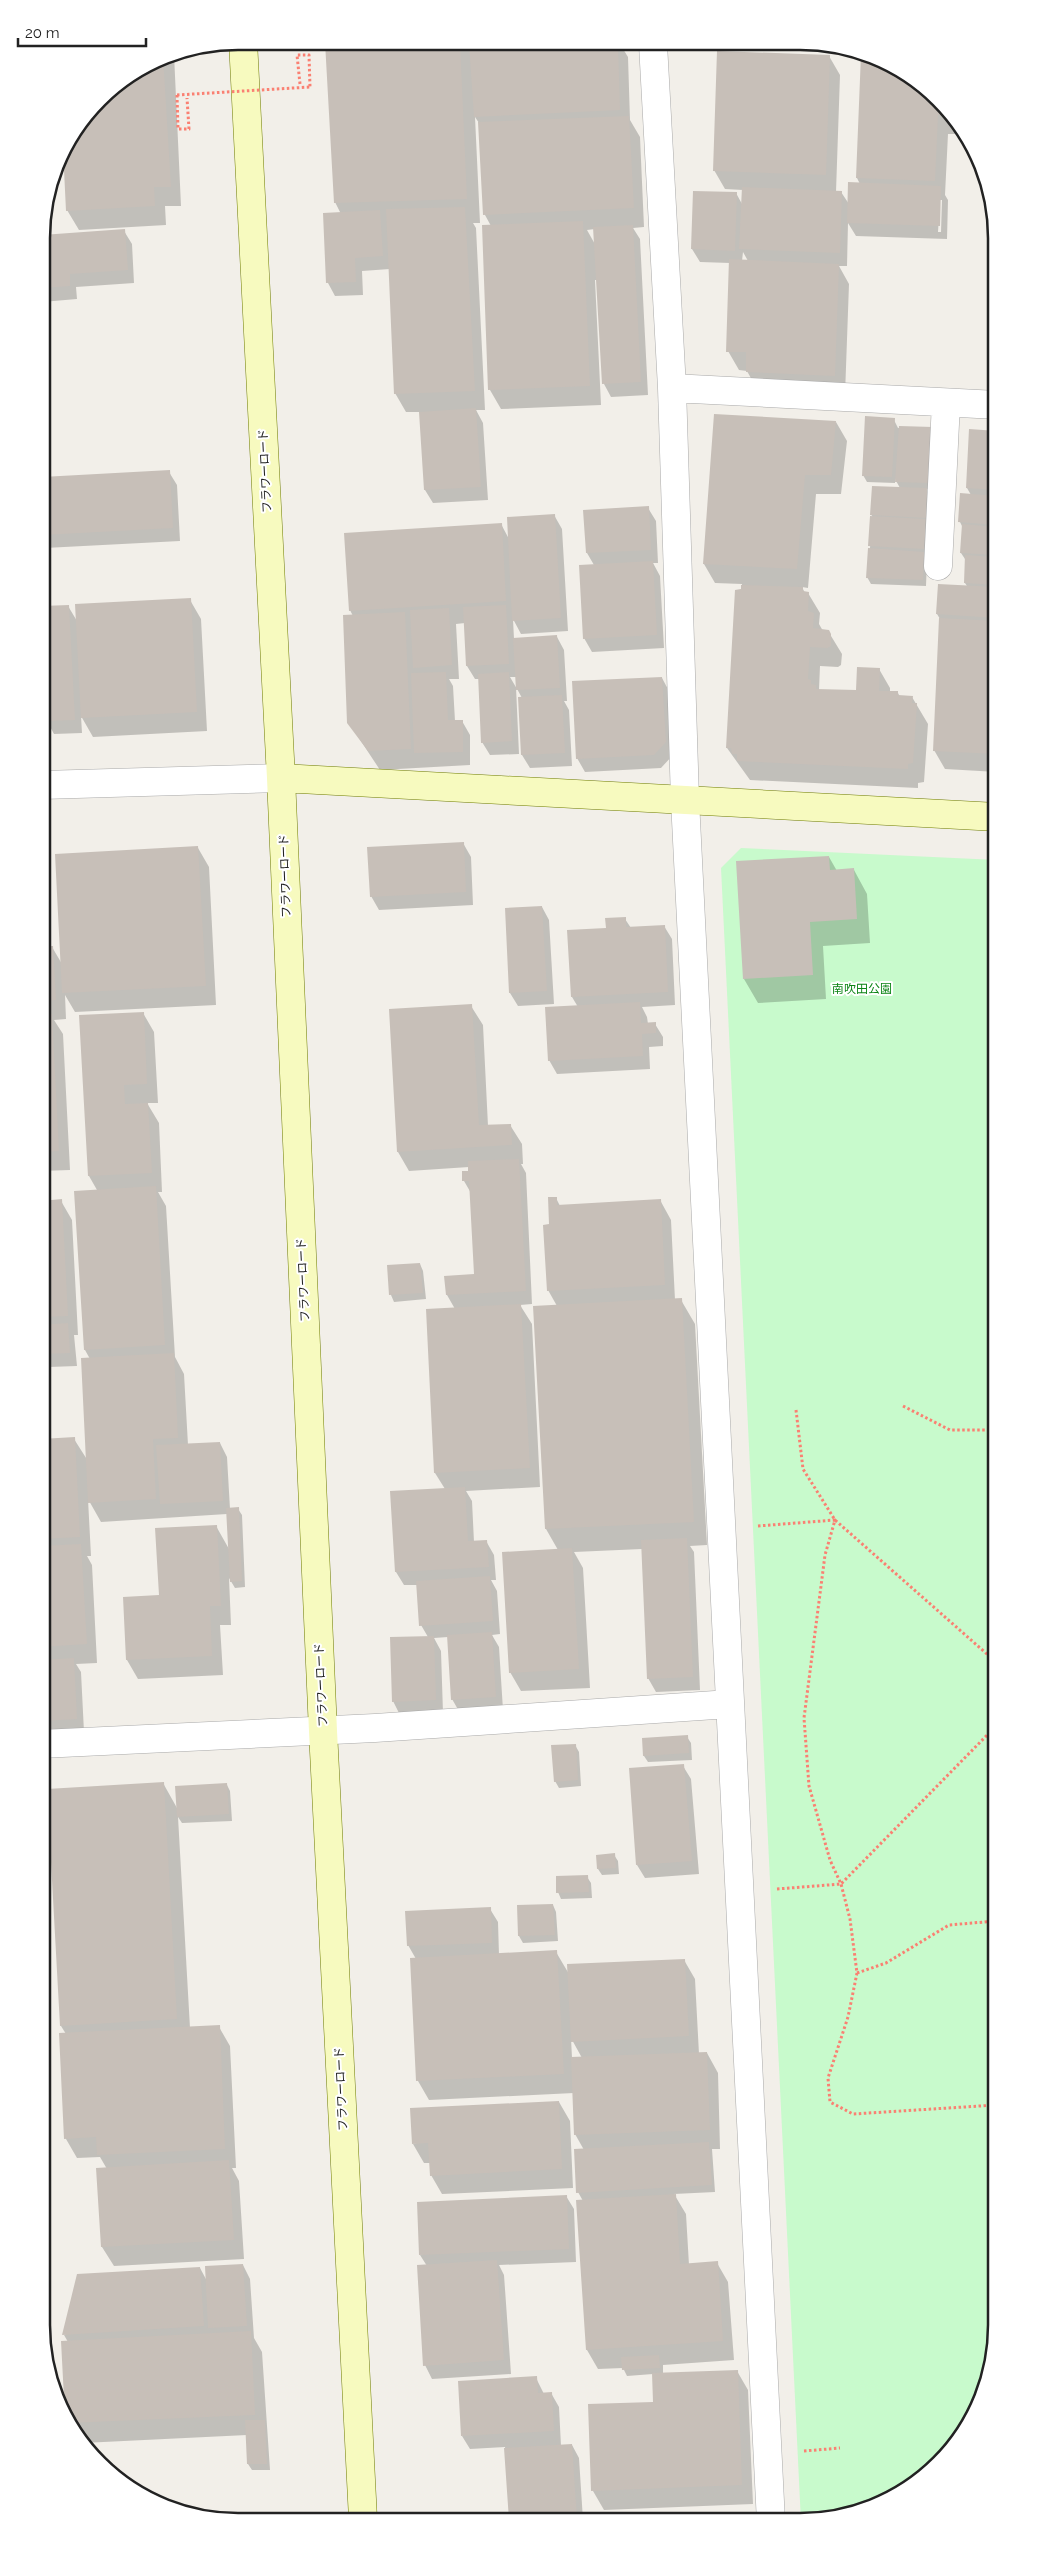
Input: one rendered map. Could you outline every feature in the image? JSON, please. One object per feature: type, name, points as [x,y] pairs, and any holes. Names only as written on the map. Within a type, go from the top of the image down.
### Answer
[{"type":"street","name":"フラワーロード","points":[[243,50],[281,778],[323,1731],[364,2513]]},
{"type":"street","points":[[653,50],[672,388],[685,800],[771,2513]]},
{"type":"street","points":[[672,388],[988,405]]},
{"type":"street","points":[[938,566],[946,403]]},
{"type":"street","points":[[50,785],[281,778],[988,817]]},
{"type":"street","points":[[50,1744],[323,1731],[730,1704]]},
{"type":"path","points":[[188,98],[189,129],[178,129],[177,95],[310,87],[309,54],[297,55],[300,84]]},
{"type":"path","points":[[903,1406],[950,1430],[988,1430]]},
{"type":"path","points":[[796,1410],[803,1469],[835,1520],[988,1655]]},
{"type":"path","points":[[752,1526],[835,1520]]},
{"type":"path","points":[[835,1520],[825,1555],[804,1718],[809,1786],[830,1860],[842,1884],[850,1918],[857,1973],[848,2017],[828,2078],[830,2102],[853,2114],[988,2106]]},
{"type":"path","points":[[770,1890],[842,1884],[988,1734]]},
{"type":"path","points":[[857,1973],[886,1963],[949,1925],[988,1922]]},
{"type":"path","points":[[797,2452],[840,2448]]},
{"type":"green space","name":"南吹田公園","points":[[741,848],[988,860],[988,2338],[982,2374],[969,2408],[949,2440],[933,2458],[915,2474],[883,2494],[849,2507],[813,2513],[801,2513],[721,868]]},
{"type":"building","points":[[325,50],[460,50],[467,199],[334,203]]},
{"type":"building","points":[[469,50],[618,50],[620,110],[474,117]]},
{"type":"building","points":[[717,51],[830,55],[826,175],[713,171]]},
{"type":"building","points":[[861,60],[883,69],[905,82],[933,105],[942,115],[938,115],[935,181],[856,178]]},
{"type":"building","points":[[164,65],[171,187],[154,187],[155,206],[66,211],[64,166],[82,133],[105,105],[123,89]]},
{"type":"building","points":[[629,116],[634,208],[483,215],[478,122]]},
{"type":"building","points":[[848,182],[941,186],[940,226],[847,223]]},
{"type":"building","points":[[742,187],[842,191],[840,253],[739,249]]},
{"type":"building","points":[[693,191],[737,192],[735,251],[691,249]]},
{"type":"building","points":[[465,207],[475,391],[394,394],[386,209]]},
{"type":"building","points":[[380,210],[383,256],[355,258],[356,282],[326,283],[323,213]]},
{"type":"building","points":[[583,221],[590,386],[488,390],[482,225]]},
{"type":"building","points":[[633,225],[641,382],[602,384],[593,227]]},
{"type":"building","points":[[125,229],[128,270],[70,274],[70,286],[50,287],[50,234]]},
{"type":"building","points":[[729,259],[839,264],[835,376],[746,372],[746,352],[726,352]]},
{"type":"building","points":[[476,408],[481,487],[424,490],[419,412]]},
{"type":"building","points":[[714,414],[836,421],[831,475],[805,475],[797,569],[703,564]]},
{"type":"building","points":[[865,416],[895,418],[892,477],[862,476]]},
{"type":"building","points":[[899,426],[933,427],[930,483],[895,482]]},
{"type":"building","points":[[969,429],[988,430],[988,489],[966,488]]},
{"type":"building","points":[[170,470],[173,528],[50,535],[50,477]]},
{"type":"building","points":[[872,486],[927,488],[926,518],[870,515]]},
{"type":"building","points":[[960,493],[988,495],[988,524],[958,522]]},
{"type":"building","points":[[649,506],[651,550],[586,553],[583,510]]},
{"type":"building","points":[[555,514],[561,618],[512,621],[507,517]]},
{"type":"building","points":[[870,516],[926,519],[924,549],[868,546]]},
{"type":"building","points":[[502,523],[506,601],[349,611],[344,533]]},
{"type":"building","points":[[962,524],[988,526],[988,555],[960,553]]},
{"type":"building","points":[[868,548],[924,552],[923,580],[866,578]]},
{"type":"building","points":[[965,555],[988,556],[988,584],[964,583]]},
{"type":"building","points":[[653,561],[657,635],[583,639],[579,565]]},
{"type":"building","points":[[938,584],[988,587],[988,617],[936,614]]},
{"type":"building","points":[[741,585],[803,587],[803,591],[809,592],[808,611],[814,613],[813,628],[829,630],[831,634],[831,646],[827,648],[810,647],[808,679],[811,680],[811,684],[816,685],[816,689],[856,690],[857,667],[880,668],[879,691],[898,691],[898,695],[913,696],[912,703],[917,703],[913,763],[908,764],[908,769],[737,761],[737,754],[732,754],[731,748],[726,748],[735,590],[741,589]]},
{"type":"building","points":[[191,598],[197,712],[81,718],[75,604]]},
{"type":"building","points":[[69,605],[75,720],[50,721],[50,606]]},
{"type":"building","points":[[506,605],[509,664],[466,666],[463,607]]},
{"type":"building","points":[[449,608],[452,665],[413,668],[410,610]]},
{"type":"building","points":[[405,612],[411,749],[368,751],[347,723],[343,615]]},
{"type":"building","points":[[939,618],[988,621],[988,754],[933,751]]},
{"type":"building","points":[[557,635],[560,688],[516,690],[513,638]]},
{"type":"building","points":[[446,672],[448,720],[463,720],[463,752],[414,753],[411,673]]},
{"type":"building","points":[[509,672],[512,741],[481,743],[478,674]]},
{"type":"building","points":[[662,677],[666,742],[654,755],[576,759],[572,681]]},
{"type":"building","points":[[562,695],[565,753],[521,755],[518,697]]},
{"type":"building","points":[[464,842],[466,892],[370,897],[367,847]]},
{"type":"building","points":[[198,846],[206,986],[62,993],[55,854]]},
{"type":"building","points":[[829,856],[830,870],[854,868],[857,919],[810,922],[813,975],[743,979],[736,861]]},
{"type":"building","points":[[542,906],[547,991],[509,993],[505,908]]},
{"type":"building","points":[[626,917],[626,927],[665,925],[668,992],[571,997],[567,930],[606,928],[605,918]]},
{"type":"building","points":[[50,946],[53,946],[56,1000],[50,1000]]},
{"type":"building","points":[[640,1002],[641,1023],[656,1022],[656,1033],[642,1034],[643,1056],[548,1061],[545,1007]]},
{"type":"building","points":[[472,1004],[479,1125],[511,1124],[512,1145],[397,1152],[389,1009]]},
{"type":"building","points":[[144,1012],[147,1084],[124,1085],[125,1104],[148,1103],[152,1173],[88,1176],[79,1015]]},
{"type":"building","points":[[50,1014],[52,1014],[59,1151],[50,1152]]},
{"type":"building","points":[[519,1159],[526,1291],[446,1295],[444,1276],[474,1274],[469,1181],[462,1181],[462,1171],[468,1171],[468,1161]]},
{"type":"building","points":[[156,1186],[165,1345],[84,1350],[74,1191]]},
{"type":"building","points":[[548,1197],[557,1197],[557,1205],[661,1199],[665,1285],[547,1291],[543,1225],[549,1224]]},
{"type":"building","points":[[62,1199],[68,1316],[50,1317],[50,1200]]},
{"type":"building","points":[[420,1263],[423,1293],[389,1295],[387,1265]]},
{"type":"building","points":[[682,1298],[694,1522],[545,1529],[533,1306]]},
{"type":"building","points":[[521,1304],[530,1468],[434,1473],[426,1309]]},
{"type":"building","points":[[68,1323],[70,1353],[50,1354],[50,1324]]},
{"type":"building","points":[[174,1353],[178,1438],[153,1439],[156,1499],[88,1503],[81,1358]]},
{"type":"building","points":[[75,1437],[80,1537],[50,1539],[50,1438]]},
{"type":"building","points":[[220,1442],[223,1501],[160,1504],[156,1445]]},
{"type":"building","points":[[465,1487],[468,1541],[487,1540],[489,1567],[395,1572],[390,1491]]},
{"type":"building","points":[[239,1507],[242,1581],[230,1582],[226,1508]]},
{"type":"building","points":[[217,1525],[221,1606],[210,1606],[212,1656],[126,1660],[123,1597],[159,1595],[155,1528]]},
{"type":"building","points":[[687,1538],[693,1677],[647,1679],[641,1540]]},
{"type":"building","points":[[81,1544],[87,1644],[50,1646],[50,1546]]},
{"type":"building","points":[[572,1548],[579,1669],[509,1673],[502,1552]]},
{"type":"building","points":[[490,1576],[493,1621],[419,1626],[416,1581]]},
{"type":"building","points":[[492,1632],[496,1697],[451,1700],[447,1635]]},
{"type":"building","points":[[434,1636],[436,1700],[392,1702],[390,1637]]},
{"type":"building","points":[[74,1658],[77,1719],[50,1720],[50,1659]]},
{"type":"building","points":[[688,1735],[689,1753],[643,1756],[642,1738]]},
{"type":"building","points":[[576,1744],[578,1780],[554,1782],[551,1745]]},
{"type":"building","points":[[684,1764],[692,1861],[636,1865],[629,1768]]},
{"type":"building","points":[[164,1782],[177,2019],[60,2026],[50,1844],[50,1789]]},
{"type":"building","points":[[227,1783],[229,1814],[177,1817],[175,1786]]},
{"type":"building","points":[[615,1853],[616,1868],[597,1869],[596,1855]]},
{"type":"building","points":[[588,1875],[589,1892],[556,1893],[556,1876]]},
{"type":"building","points":[[553,1904],[555,1935],[518,1936],[517,1905]]},
{"type":"building","points":[[491,1907],[492,1943],[407,1946],[405,1911]]},
{"type":"building","points":[[557,1950],[564,2074],[416,2081],[410,1958]]},
{"type":"building","points":[[685,1959],[689,2036],[571,2042],[567,1964]]},
{"type":"building","points":[[220,2025],[225,2149],[97,2155],[96,2137],[64,2139],[59,2033]]},
{"type":"building","points":[[707,2052],[710,2130],[574,2135],[571,2057]]},
{"type":"building","points":[[559,2101],[562,2169],[430,2176],[428,2143],[412,2144],[410,2108]]},
{"type":"building","points":[[709,2142],[712,2185],[576,2193],[574,2149]]},
{"type":"building","points":[[229,2160],[234,2240],[101,2247],[96,2168]]},
{"type":"building","points":[[676,2194],[680,2264],[718,2261],[723,2341],[586,2350],[576,2200]]},
{"type":"building","points":[[567,2195],[569,2249],[419,2255],[417,2202]]},
{"type":"building","points":[[497,2260],[504,2360],[423,2366],[417,2265]]},
{"type":"building","points":[[243,2264],[247,2326],[208,2328],[205,2266]]},
{"type":"building","points":[[200,2267],[204,2326],[62,2335],[77,2274]]},
{"type":"building","points":[[251,2331],[255,2415],[77,2423],[64,2397],[61,2341]]},
{"type":"building","points":[[659,2355],[660,2368],[622,2370],[621,2357]]},
{"type":"building","points":[[738,2370],[742,2485],[591,2491],[588,2404],[653,2402],[652,2373]]},
{"type":"building","points":[[537,2376],[538,2393],[552,2392],[554,2431],[461,2436],[458,2381]]},
{"type":"building","points":[[245,2420],[265,2420],[267,2464],[247,2464]]},
{"type":"building","points":[[572,2444],[577,2513],[509,2513],[504,2448]]}]
